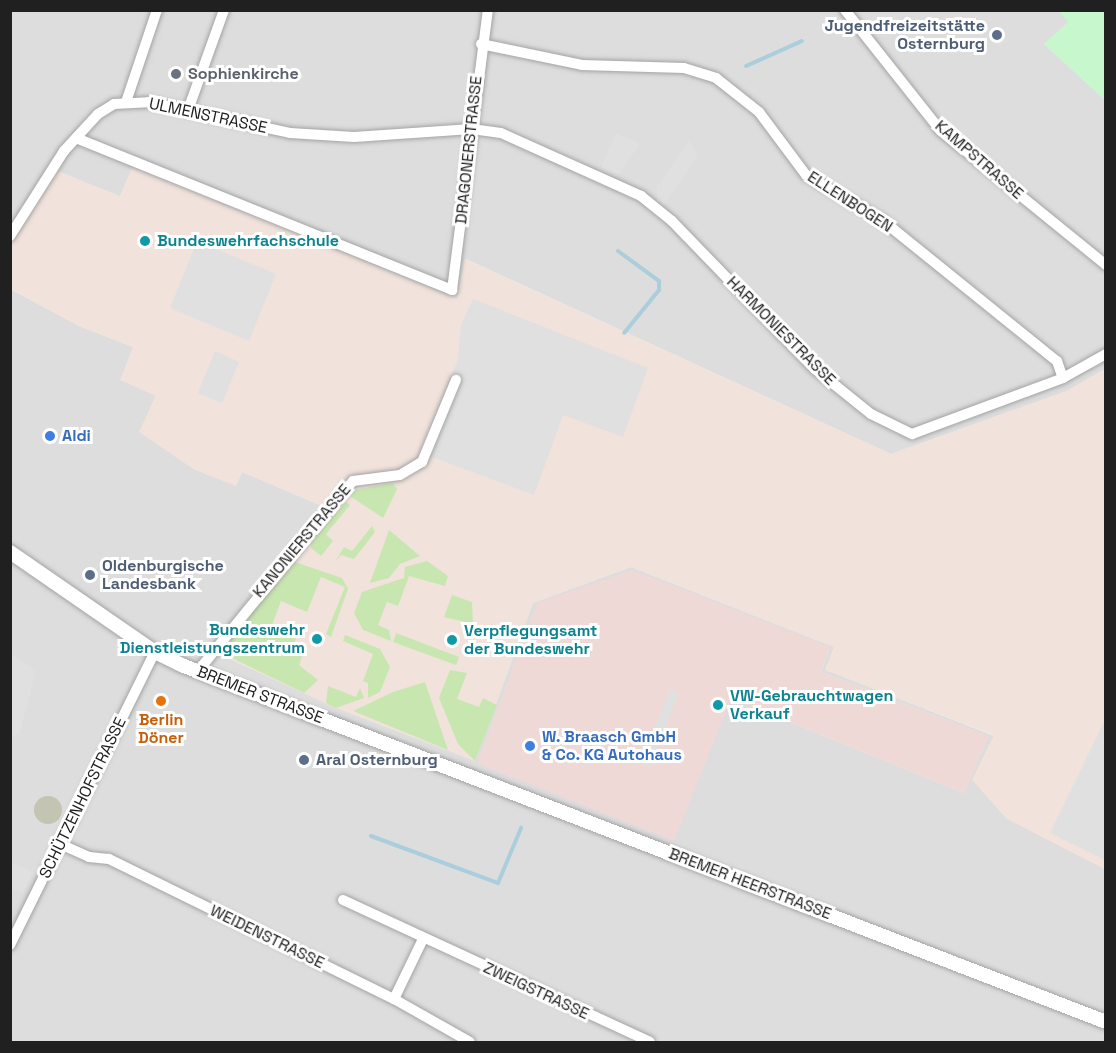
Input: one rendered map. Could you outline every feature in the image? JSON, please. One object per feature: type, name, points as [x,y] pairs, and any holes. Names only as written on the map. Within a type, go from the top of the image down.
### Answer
[{"type":"street","points":[[126,102],[157,10]]},
{"type":"street","points":[[188,110],[224,10]]},
{"type":"street","name":"DRAGONERSTRASSE","points":[[75,138],[452,290],[481,44],[488,10]]},
{"type":"street","name":"KAMPSTRASSE","points":[[845,10],[941,131],[1106,265]]},
{"type":"street","name":"ELLENBOGEN","points":[[481,44],[582,65],[684,68],[716,78],[759,112],[806,175],[882,220],[1057,361],[1063,378]]},
{"type":"street","name":"ULMENSTRASSE","points":[[10,236],[75,138],[98,114],[126,102],[188,110],[290,133],[354,137],[472,129]]},
{"type":"street","name":"HARMONIESTRASSE","points":[[472,129],[501,133],[641,196],[672,221],[815,369],[870,414],[912,434],[1063,378],[1106,354]]},
{"type":"street","name":"KANONIERSTRASSE","points":[[198,671],[353,481],[400,475],[422,462],[456,380]]},
{"type":"street","name":"BREMER STRASSE","points":[[10,552],[155,652],[198,671],[395,746]]},
{"type":"street","name":"SCHÜTZENHOFSTRASSE","points":[[10,945],[155,652]]},
{"type":"street","name":"BREMER HEERSTRASSE","points":[[395,746],[1106,1022]]},
{"type":"street","name":"WEIDENSTRASSE","points":[[60,844],[90,857],[109,859],[394,999],[470,1042]]},
{"type":"street","name":"ZWEIGSTRASSE","points":[[343,900],[423,939],[650,1042]]},
{"type":"street","points":[[394,999],[423,939]]},
{"type":"shaded area","points":[[11,11],[1059,11],[1069,22],[1044,44],[1105,100],[1105,369],[1067,391],[891,454],[466,259],[457,299],[134,164],[120,196],[11,237]]},
{"type":"shaded area","points":[[616,133],[640,144],[618,175],[601,167]]},
{"type":"shaded area","points":[[689,140],[698,155],[664,205],[657,201],[657,187]]},
{"type":"shaded area","points":[[134,164],[457,299],[465,259],[891,454],[1067,391],[1105,369],[1105,869],[1006,818],[972,780],[994,735],[825,670],[834,647],[631,567],[533,603],[475,761],[336,708],[219,654],[214,648],[329,509],[242,472],[236,486],[195,470],[139,432],[156,396],[120,380],[133,347],[79,326],[11,289],[10,237],[53,169],[120,196]]},
{"type":"shaded area","points":[[197,241],[276,274],[249,341],[170,308]]},
{"type":"shaded area","points":[[10,289],[79,326],[133,347],[156,395],[140,432],[236,486],[242,472],[329,509],[219,654],[304,693],[475,761],[533,603],[631,567],[834,647],[826,670],[994,736],[1006,818],[1105,869],[1105,1042],[11,1042]],"holes":[[[830,647],[821,672],[988,736],[964,793],[731,698]]]},
{"type":"shaded area","points":[[473,299],[648,368],[623,437],[563,415],[534,495],[421,453],[458,359],[461,325]]},
{"type":"shaded area","points":[[215,351],[239,362],[222,403],[198,393]]},
{"type":"shaded area","points":[[632,570],[830,647],[821,672],[989,736],[964,793],[731,698],[674,841],[477,763],[537,603]]},
{"type":"shaded area","points":[[11,654],[36,671],[20,733],[11,737]]},
{"type":"shaded area","points":[[670,689],[679,692],[651,767],[641,763]]},
{"type":"shaded area","points":[[1105,720],[1105,860],[1050,833]]},
{"type":"shaded area","points":[[48,796],[58,800],[62,810],[58,820],[48,824],[38,820],[34,810],[38,800]]},
{"type":"shaded area","points":[[10,862],[34,872],[23,893],[11,888]]},
{"type":"green space","points":[[1059,11],[1105,11],[1105,100],[1044,44],[1068,22]]},
{"type":"green space","points":[[393,483],[397,489],[383,518],[350,496],[354,490]]},
{"type":"green space","points":[[346,502],[350,505],[326,534],[333,541],[321,556],[311,548],[311,541]]},
{"type":"green space","points":[[372,526],[375,532],[354,559],[341,555],[335,562],[344,547],[352,551]]},
{"type":"green space","points":[[389,530],[420,556],[400,564],[389,578],[370,583]]},
{"type":"green space","points":[[292,561],[342,578],[348,589],[331,637],[326,634],[345,587],[321,577],[307,612],[281,601],[272,625],[298,634],[292,648],[303,653],[299,665],[318,680],[304,693],[232,658],[230,635]]},
{"type":"green space","points":[[427,561],[448,576],[445,586],[409,576],[398,606],[387,602],[378,625],[389,630],[391,641],[363,630],[354,613],[362,592],[404,578],[405,567]]},
{"type":"green space","points":[[452,595],[472,602],[473,624],[444,617]]},
{"type":"green space","points":[[396,633],[459,657],[456,665],[393,642]]},
{"type":"green space","points":[[345,635],[380,649],[390,667],[380,692],[368,698],[368,683],[363,681],[373,654],[343,641]]},
{"type":"green space","points":[[450,670],[467,673],[457,699],[479,707],[483,698],[497,705],[475,761],[458,744],[439,698]]},
{"type":"green space","points":[[425,682],[448,750],[353,711],[393,692]]},
{"type":"green space","points":[[328,686],[356,697],[360,688],[364,698],[336,708],[326,703]]},
{"type":"waterway","points":[[746,66],[802,41]]},
{"type":"waterway","points":[[618,251],[659,281],[659,290],[624,333]]},
{"type":"waterway","points":[[371,836],[498,883],[521,828]]},
{"type":"place","name":"Jugendfreizeitstätte Osternburg","points":[[997,35]]},
{"type":"place","name":"Sophienkirche","points":[[176,74]]},
{"type":"place","name":"Bundeswehrfachschule","points":[[145,241]]},
{"type":"place","name":"Aldi","points":[[50,436]]},
{"type":"place","name":"Oldenburgische Landesbank","points":[[90,575]]},
{"type":"place","name":"Bundeswehr Dienstleistungszentrum","points":[[317,639]]},
{"type":"place","name":"Verpflegungsamt der Bundeswehr","points":[[452,640]]},
{"type":"place","name":"Berlin Döner","points":[[161,701]]},
{"type":"place","name":"VW-Gebrauchtwagen Verkauf","points":[[718,705]]},
{"type":"place","name":"W. Braasch GmbH & Co. KG Autohaus","points":[[530,746]]},
{"type":"place","name":"Aral Osternburg","points":[[304,760]]}]
